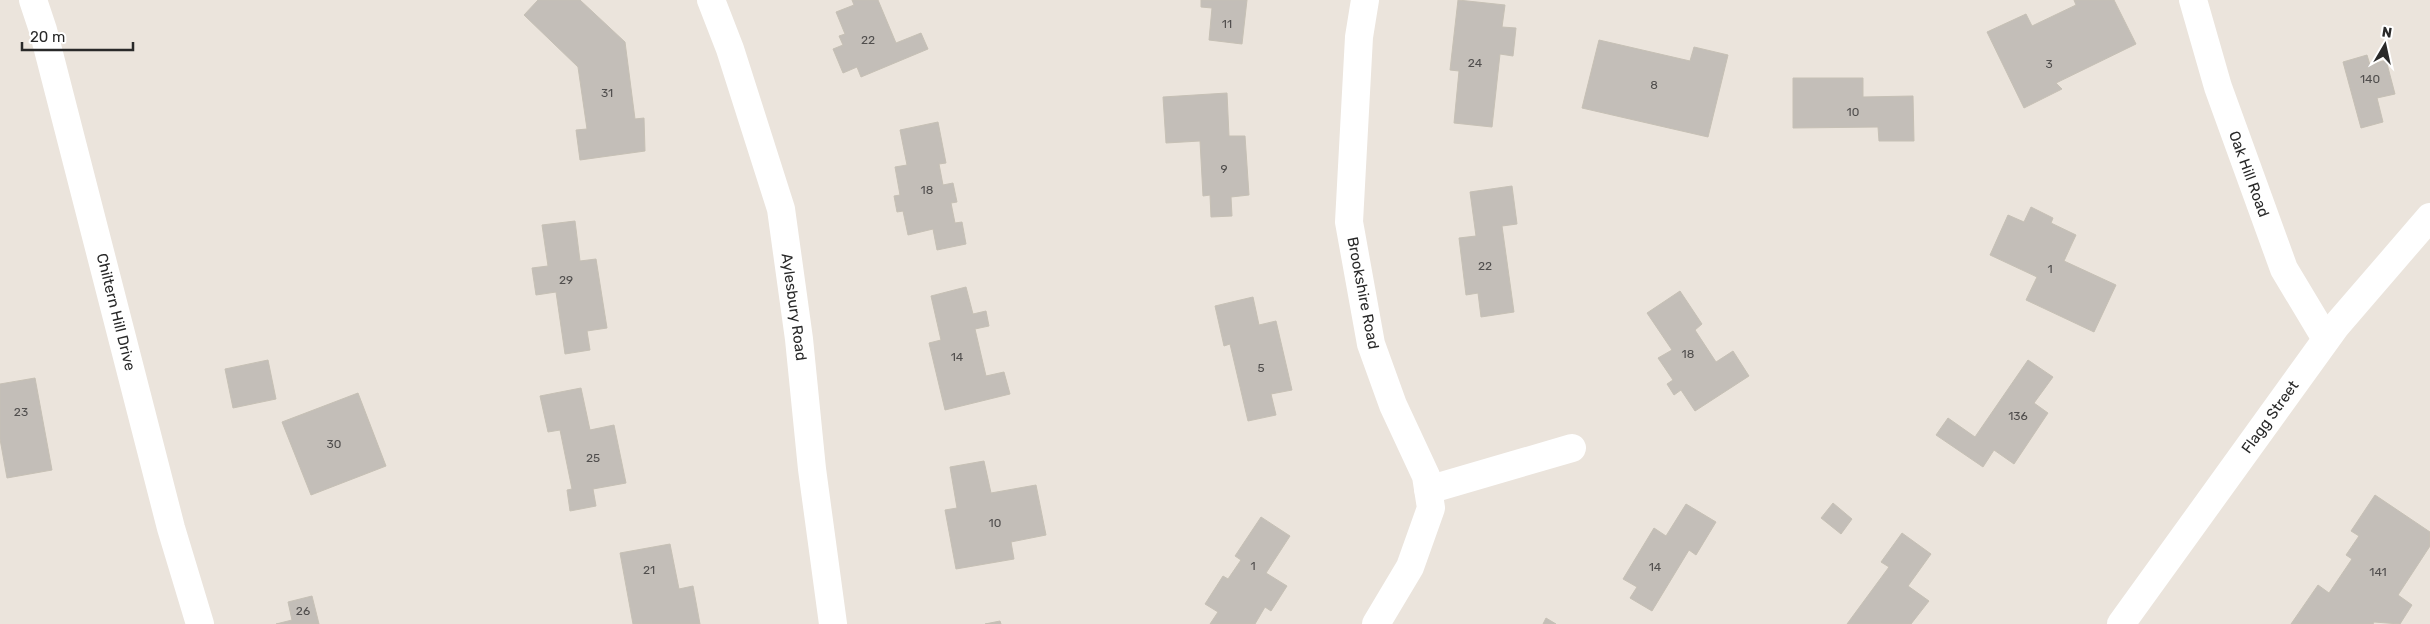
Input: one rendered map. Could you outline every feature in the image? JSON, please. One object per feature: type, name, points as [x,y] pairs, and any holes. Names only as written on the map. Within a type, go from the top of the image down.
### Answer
[{"type":"street","name":"Chiltern Hill Drive","points":[[32,0],[50,58],[171,528],[200,624]]},
{"type":"street","name":"Aylesbury Road","points":[[711,0],[730,48],[781,209],[799,339],[812,470],[832,624]]},
{"type":"street","name":"Brookshire Road","points":[[1365,0],[1359,36],[1349,222],[1371,344],[1393,405],[1426,476],[1431,508],[1410,567],[1376,624]]},
{"type":"street","name":"Oak Hill Road","points":[[2193,0],[2218,87],[2284,269],[2326,339]]},
{"type":"street","name":"Flagg Street","points":[[2122,624],[2326,339],[2430,218]]},
{"type":"street","points":[[1428,490],[1572,448]]},
{"type":"building","points":[[538,0],[580,0],[625,42],[635,119],[644,118],[645,151],[580,160],[576,130],[587,129],[578,67],[524,15]]},
{"type":"building","points":[[852,0],[878,0],[896,43],[921,33],[928,49],[861,77],[857,67],[843,73],[833,49],[843,45],[839,36],[845,34],[836,12],[854,5]]},
{"type":"building","points":[[1201,0],[1247,0],[1242,44],[1209,40],[1212,8],[1201,7]]},
{"type":"building","points":[[1458,0],[1505,5],[1502,27],[1516,28],[1513,56],[1500,54],[1492,127],[1454,123],[1459,71],[1450,70]]},
{"type":"building","points":[[2074,0],[2114,0],[2136,44],[2056,83],[2062,89],[2024,108],[1987,32],[2026,14],[2032,26],[2076,5]]},
{"type":"building","points":[[1599,40],[1690,61],[1694,47],[1728,55],[1708,137],[1582,108]]},
{"type":"building","points":[[2367,55],[2370,65],[2386,60],[2395,94],[2377,98],[2383,122],[2361,128],[2343,62]]},
{"type":"building","points":[[1793,78],[1863,78],[1863,97],[1913,96],[1914,141],[1879,141],[1878,127],[1793,128]]},
{"type":"building","points":[[1227,93],[1229,136],[1245,136],[1249,195],[1231,197],[1232,216],[1211,217],[1210,195],[1203,196],[1200,141],[1166,143],[1163,97]]},
{"type":"building","points":[[938,122],[946,163],[939,164],[943,185],[953,183],[957,202],[951,203],[955,223],[962,222],[966,244],[937,250],[933,229],[908,235],[903,211],[897,212],[894,196],[900,195],[895,167],[907,165],[900,130]]},
{"type":"building","points":[[1512,186],[1517,224],[1502,226],[1514,312],[1481,317],[1478,293],[1466,295],[1459,238],[1476,236],[1470,192]]},
{"type":"building","points":[[2031,207],[2053,218],[2051,223],[2076,235],[2064,261],[2116,285],[2094,332],[2026,300],[2037,277],[1990,255],[2008,215],[2024,222]]},
{"type":"building","points":[[575,221],[580,261],[596,259],[607,328],[587,331],[590,350],[565,354],[556,292],[536,295],[532,268],[548,266],[542,225]]},
{"type":"building","points":[[966,287],[973,314],[986,311],[989,326],[975,329],[986,376],[1004,372],[1010,394],[945,410],[929,343],[941,340],[931,296]]},
{"type":"building","points":[[1680,291],[1702,324],[1695,330],[1716,362],[1733,351],[1749,376],[1695,411],[1681,390],[1674,395],[1667,384],[1673,380],[1658,358],[1672,350],[1647,313]]},
{"type":"building","points":[[1253,297],[1259,325],[1276,321],[1292,390],[1271,394],[1276,415],[1248,421],[1230,344],[1224,346],[1215,306]]},
{"type":"building","points":[[268,360],[276,399],[233,408],[225,369]]},
{"type":"building","points":[[2028,360],[2053,377],[2034,403],[2048,413],[2014,464],[1994,450],[1983,467],[1936,435],[1948,418],[1975,437]]},
{"type":"building","points":[[35,378],[52,470],[7,478],[0,439],[0,384]]},
{"type":"building","points":[[581,388],[590,430],[614,425],[626,483],[593,489],[596,506],[570,511],[567,490],[572,489],[560,430],[548,432],[540,396]]},
{"type":"building","points":[[358,393],[386,466],[311,495],[282,422]]},
{"type":"building","points":[[984,461],[991,493],[1036,485],[1046,535],[1011,542],[1014,559],[956,569],[945,510],[957,508],[950,467]]},
{"type":"building","points":[[2375,495],[2430,532],[2430,546],[2398,595],[2412,605],[2400,624],[2374,622],[2373,624],[2291,624],[2318,585],[2329,593],[2352,559],[2346,555],[2359,536],[2351,531]]},
{"type":"building","points":[[1833,503],[1852,519],[1841,534],[1821,518]]},
{"type":"building","points":[[1686,504],[1716,522],[1696,555],[1689,550],[1652,611],[1630,598],[1637,587],[1623,579],[1654,528],[1666,536]]},
{"type":"building","points":[[1261,517],[1290,536],[1266,573],[1287,586],[1271,611],[1265,607],[1255,624],[1210,624],[1218,612],[1205,604],[1223,576],[1228,579],[1241,560],[1235,556]]},
{"type":"building","points":[[1902,533],[1931,554],[1908,586],[1929,601],[1911,624],[1847,624],[1889,567],[1881,562]]},
{"type":"building","points":[[670,544],[679,589],[693,586],[700,624],[633,624],[620,553]]},
{"type":"building","points":[[312,596],[319,624],[276,624],[292,620],[288,602]]},
{"type":"building","points":[[1546,618],[1556,624],[1543,624]]},
{"type":"building","points":[[1000,621],[1001,624],[985,624]]}]
